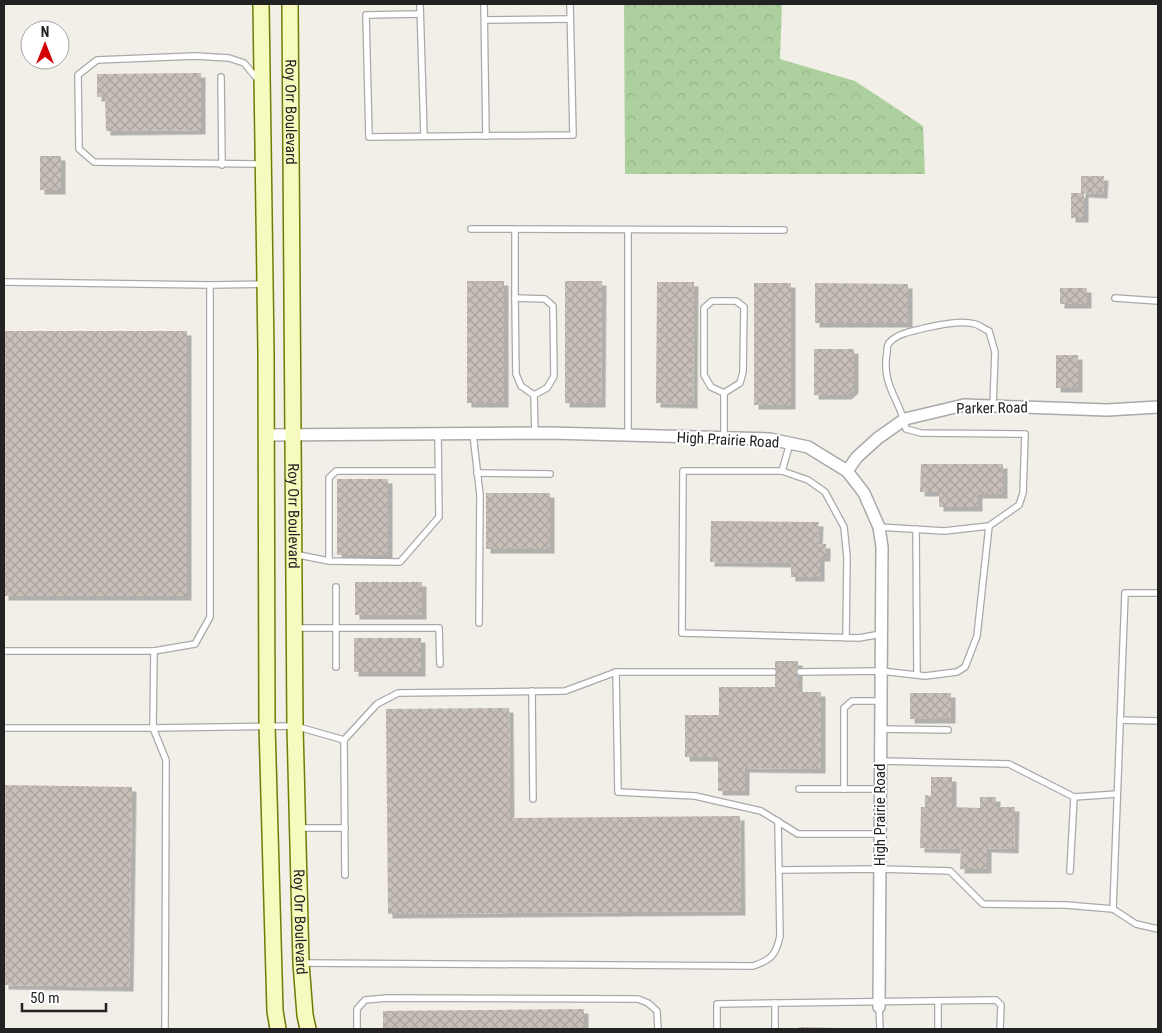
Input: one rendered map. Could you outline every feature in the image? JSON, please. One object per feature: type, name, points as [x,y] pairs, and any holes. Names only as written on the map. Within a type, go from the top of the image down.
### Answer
[{"type":"main road","name":"Roy Orr Boulevard","points":[[261,4],[265,284],[267,725],[275,1002],[278,1029]]},
{"type":"main road","name":"Roy Orr Boulevard","points":[[290,4],[295,726],[301,963],[305,1016],[308,1029]]},
{"type":"street","name":"Parker Road","points":[[847,471],[857,457],[878,438],[904,419],[964,405],[1107,410],[1158,406]]},
{"type":"street","name":"High Prairie Road","points":[[266,435],[535,434],[770,439],[808,447],[847,471],[864,493],[879,527],[882,546],[879,1004]]},
{"type":"lane","points":[[420,4],[424,135]]},
{"type":"lane","points":[[484,4],[486,136]]},
{"type":"lane","points":[[420,14],[366,15],[369,137],[573,135],[570,4]]},
{"type":"lane","points":[[485,20],[570,19]]},
{"type":"lane","points":[[263,86],[244,63],[229,58],[195,56],[97,60],[78,75],[79,149],[94,162],[263,164]]},
{"type":"lane","points":[[221,77],[222,165]]},
{"type":"lane","points":[[471,230],[784,230]]},
{"type":"lane","points":[[515,230],[516,374],[521,386],[534,395]]},
{"type":"lane","points":[[628,230],[628,435]]},
{"type":"lane","points":[[4,282],[265,284]]},
{"type":"lane","points":[[4,651],[154,651],[196,644],[210,617],[210,285]]},
{"type":"lane","points":[[515,298],[545,299],[553,306],[554,376],[547,388],[534,395]]},
{"type":"lane","points":[[1115,298],[1158,302]]},
{"type":"lane","points":[[712,301],[736,301],[744,307],[743,372],[740,383],[724,393],[711,387],[704,375],[704,308],[712,301]]},
{"type":"lane","points":[[879,527],[944,531],[990,526],[1019,505],[1023,493],[1025,434],[915,432],[906,429],[904,419],[889,389],[886,371],[888,344],[901,334],[929,327],[958,323],[974,324],[989,330],[995,352],[993,406]]},
{"type":"lane","points":[[724,393],[724,438]]},
{"type":"lane","points":[[534,395],[535,434]]},
{"type":"lane","points":[[294,554],[329,561],[400,562],[439,517],[438,434]]},
{"type":"lane","points":[[473,434],[480,495],[479,623]]},
{"type":"lane","points":[[782,471],[790,443]]},
{"type":"lane","points":[[329,561],[330,478],[336,471],[438,471]]},
{"type":"lane","points":[[846,638],[847,557],[844,527],[825,492],[808,480],[782,471],[683,471],[682,633],[846,638],[881,634]]},
{"type":"lane","points":[[477,473],[550,474]]},
{"type":"lane","points":[[800,672],[881,671],[925,676],[957,672],[965,667],[977,636],[990,526]]},
{"type":"lane","points":[[916,529],[917,674]]},
{"type":"lane","points":[[336,587],[336,667]]},
{"type":"lane","points":[[1113,909],[1125,593],[1158,593]]},
{"type":"lane","points":[[294,628],[439,628],[440,664]]},
{"type":"lane","points":[[154,651],[153,728],[166,760],[164,1029]]},
{"type":"lane","points":[[616,672],[618,792],[696,796],[761,811],[798,834],[880,834]]},
{"type":"lane","points":[[345,875],[344,740],[377,704],[398,693],[564,691],[616,672],[773,672]]},
{"type":"lane","points":[[532,691],[533,800]]},
{"type":"lane","points":[[844,789],[844,708],[852,701],[881,701]]},
{"type":"lane","points":[[1120,720],[1158,721]]},
{"type":"lane","points":[[4,728],[153,728],[267,725],[295,726],[344,740]]},
{"type":"lane","points":[[881,729],[948,730]]},
{"type":"lane","points":[[881,761],[1008,764],[1074,797],[1117,794]]},
{"type":"lane","points":[[799,789],[880,789]]},
{"type":"lane","points":[[1070,871],[1074,797]]},
{"type":"lane","points":[[301,963],[753,966],[766,962],[777,951],[780,936],[778,821]]},
{"type":"lane","points":[[298,828],[345,828]]},
{"type":"lane","points":[[779,870],[880,869],[950,871],[983,904],[1066,905],[1113,909],[1136,924],[1158,929]]},
{"type":"lane","points":[[357,1029],[357,1009],[365,1000],[387,998],[638,999],[648,1003],[656,1011],[658,1029]]},
{"type":"lane","points":[[717,1029],[717,1004],[879,1004],[996,1000],[1001,1005],[1000,1029]]},
{"type":"lane","points":[[938,1001],[938,1029]]},
{"type":"lane","points":[[775,1003],[775,1029]]},
{"type":"lane","points":[[879,1004],[880,1029]]},
{"type":"green space","points":[[624,4],[782,4],[780,59],[855,81],[923,126],[925,174],[625,174]]},
{"type":"building","points":[[201,73],[201,130],[106,131],[105,97],[97,97],[97,74]]},
{"type":"building","points":[[40,156],[61,156],[61,190],[40,190]]},
{"type":"building","points":[[1081,176],[1104,176],[1103,194],[1084,193],[1084,218],[1071,218],[1071,193],[1081,193]]},
{"type":"building","points":[[467,281],[504,281],[504,403],[467,403]]},
{"type":"building","points":[[565,281],[602,281],[601,403],[565,403]]},
{"type":"building","points":[[657,282],[694,282],[693,404],[656,403]]},
{"type":"building","points":[[754,283],[791,283],[791,405],[754,405]]},
{"type":"building","points":[[815,283],[908,284],[908,323],[815,323]]},
{"type":"building","points":[[1060,288],[1087,288],[1087,304],[1060,304]]},
{"type":"building","points":[[4,331],[187,331],[187,596],[4,596]]},
{"type":"building","points":[[814,349],[854,349],[854,389],[847,395],[814,395]]},
{"type":"building","points":[[1056,355],[1078,355],[1078,388],[1056,388]]},
{"type":"building","points":[[921,464],[1003,464],[1003,494],[978,494],[978,507],[939,507],[939,492],[920,492]]},
{"type":"building","points":[[337,479],[388,479],[388,555],[337,555]]},
{"type":"building","points":[[486,493],[550,493],[550,549],[486,549]]},
{"type":"building","points":[[711,521],[819,522],[818,544],[826,544],[826,557],[820,557],[820,577],[791,577],[791,563],[710,562]]},
{"type":"building","points":[[355,582],[422,582],[422,615],[355,615]]},
{"type":"building","points":[[354,638],[421,638],[421,672],[354,672]]},
{"type":"building","points":[[775,661],[798,661],[798,692],[821,692],[821,769],[745,768],[745,791],[718,791],[718,757],[685,757],[685,715],[719,715],[719,687],[775,687]]},
{"type":"building","points":[[910,693],[951,693],[951,719],[910,719]]},
{"type":"building","points":[[509,708],[510,818],[740,816],[741,911],[388,914],[386,709]]},
{"type":"building","points":[[931,777],[952,777],[952,807],[980,808],[980,797],[996,797],[996,807],[1015,807],[1014,849],[987,848],[987,869],[960,869],[961,849],[920,848],[921,807],[925,807],[925,795],[931,796]]},
{"type":"building","points":[[4,785],[132,787],[129,987],[4,985]]},
{"type":"building","points":[[584,1009],[584,1029],[383,1029],[383,1011]]},
{"type":"building","points":[[799,1027],[840,1028],[840,1029],[799,1029]]}]
